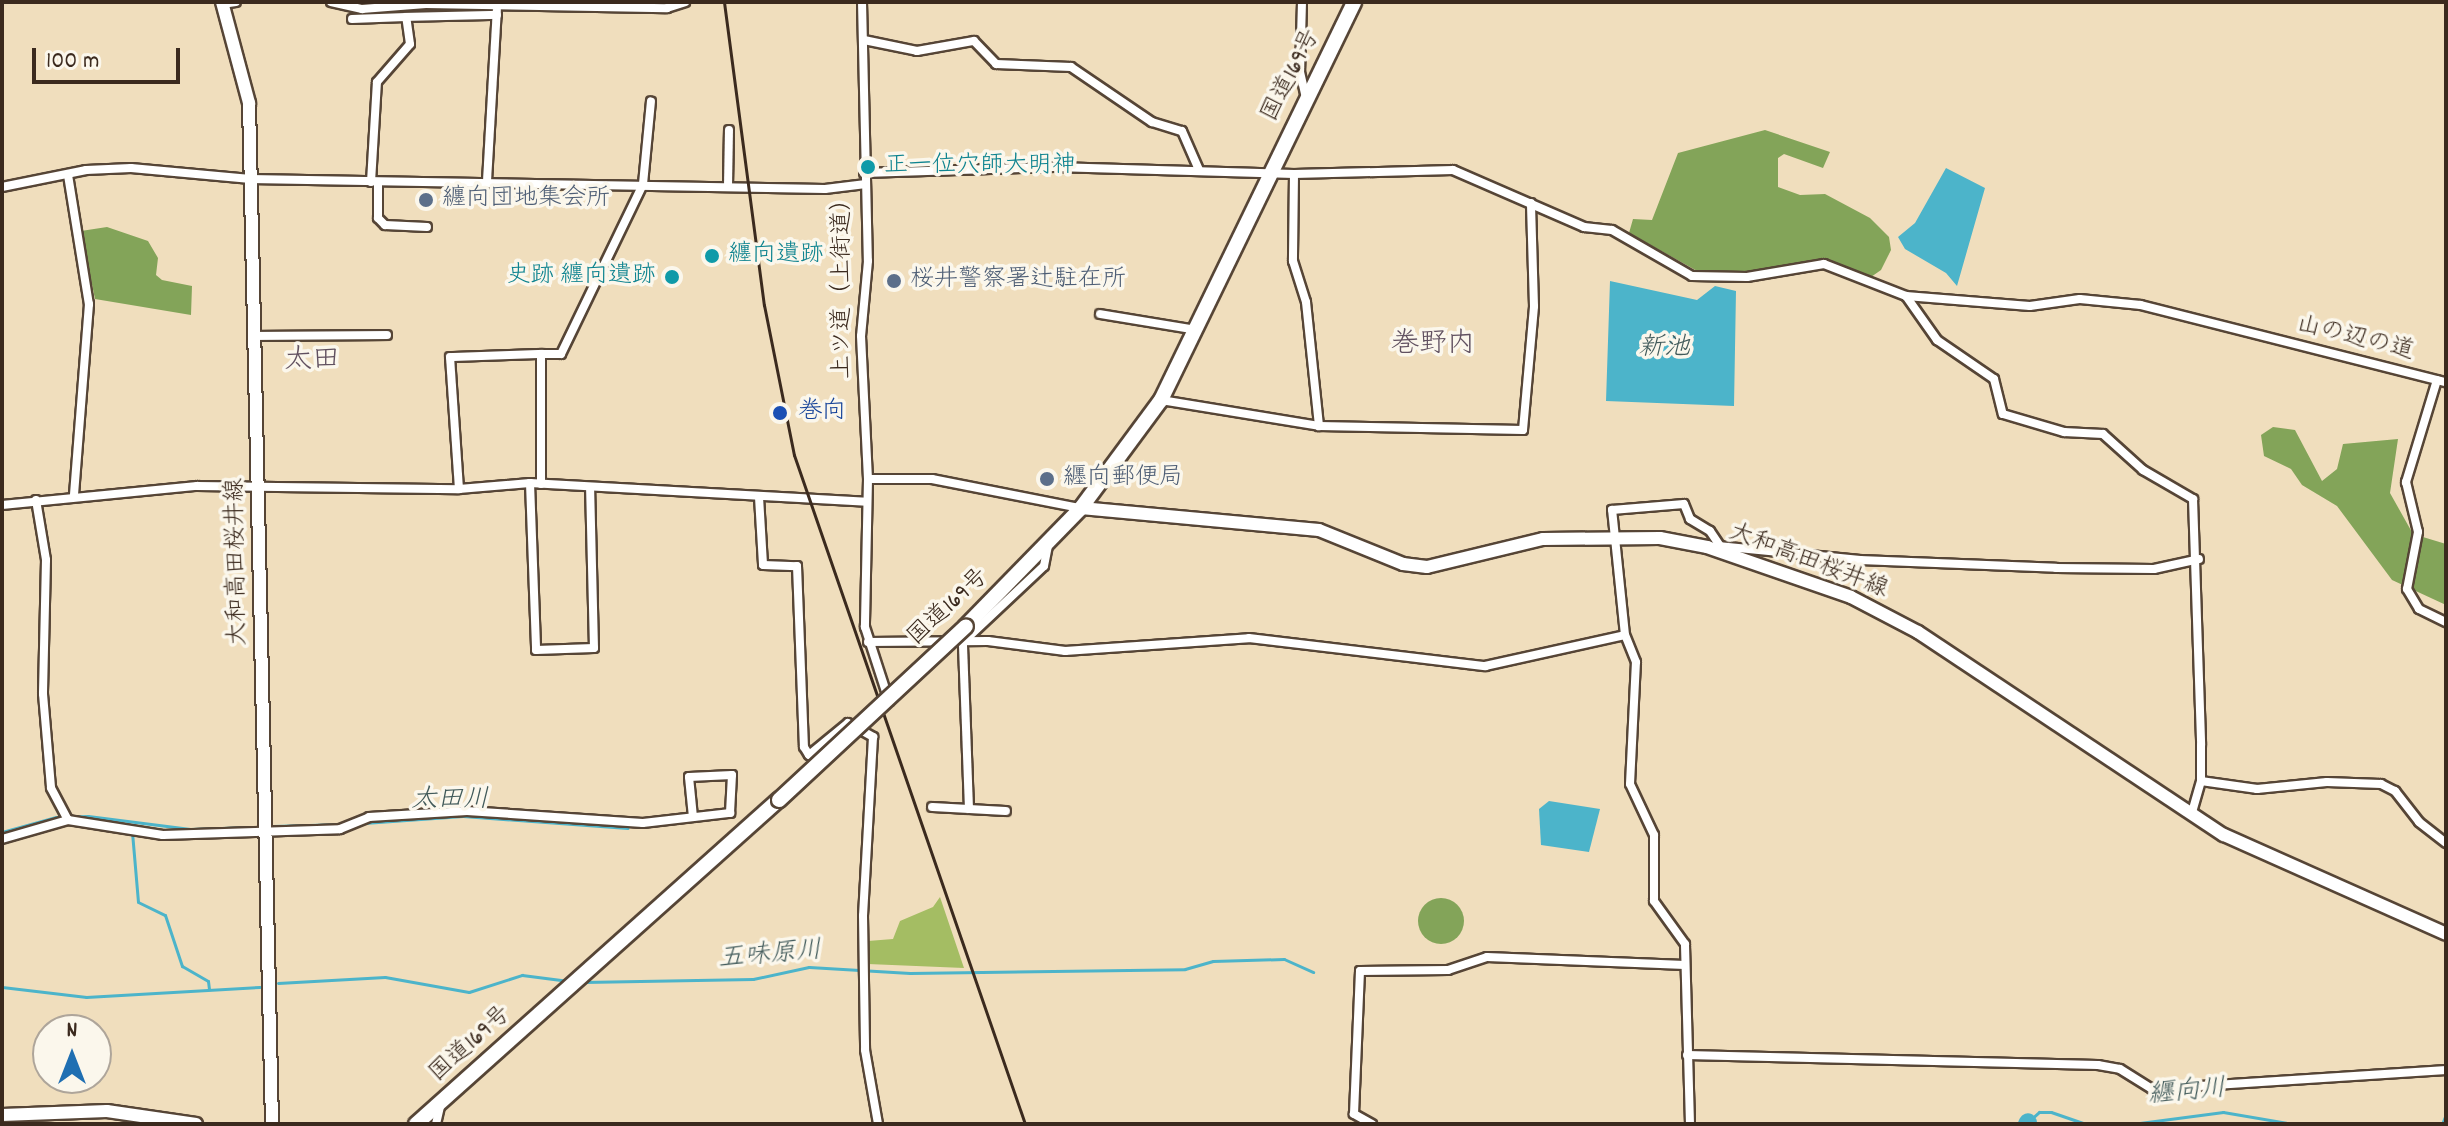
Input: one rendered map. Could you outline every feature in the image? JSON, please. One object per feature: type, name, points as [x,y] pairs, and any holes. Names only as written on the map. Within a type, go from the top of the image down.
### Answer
[{"type":"highway","name":"国道169号","points":[[416,1124],[779,800],[966,626],[1081,508],[1161,400],[1354,2]]},
{"type":"main road","name":"大和高田桜井線","points":[[222,3],[249,103],[272,1124]]},
{"type":"main road","name":"大和高田桜井線","points":[[1081,508],[1319,530],[1403,564],[1427,567],[1543,539],[1660,538],[1714,546],[1851,597],[1918,632],[2192,813],[2258,851],[2446,934]]},
{"type":"main road","points":[[2,1115],[107,1111],[196,1124]]},
{"type":"street","points":[[222,3],[236,2]]},
{"type":"street","points":[[331,2],[362,9],[497,10]]},
{"type":"street","points":[[352,19],[604,5],[667,8],[685,2]]},
{"type":"street","name":"上ツ道（上街道）","points":[[862,2],[868,261],[861,336],[868,479],[868,642],[890,703]]},
{"type":"street","points":[[1302,2],[1300,72],[1306,97]]},
{"type":"street","points":[[487,181],[497,10]]},
{"type":"street","points":[[406,17],[410,44],[377,82],[374,182],[378,218],[385,225],[427,227]]},
{"type":"street","points":[[864,40],[917,51],[974,41],[996,64],[1071,67],[1152,122],[1182,131],[1199,170]]},
{"type":"street","points":[[459,489],[450,357],[561,354],[643,184],[651,101]]},
{"type":"street","points":[[728,186],[729,130]]},
{"type":"street","name":"山の辺の道","points":[[864,173],[1054,167],[1294,174],[1453,170],[1584,227],[1612,230],[1692,276],[1747,277],[1824,264],[1906,296],[2030,306],[2080,299],[2141,305],[2441,381],[2406,482],[2418,532],[2407,589],[2419,609],[2446,622]]},
{"type":"street","points":[[2,187],[131,168],[250,179],[374,182],[487,181],[825,189],[864,184]]},
{"type":"street","points":[[1294,174],[1293,261],[1306,302],[1319,426]]},
{"type":"street","points":[[68,175],[89,304],[74,496]]},
{"type":"street","points":[[1161,400],[1319,426],[1523,430],[1534,306],[1531,203]]},
{"type":"street","points":[[1906,296],[1937,340],[1994,379],[2003,414],[2064,432],[2103,434],[2143,470],[2193,499],[2199,559],[2201,781],[2192,813]]},
{"type":"street","points":[[1100,314],[1197,330]]},
{"type":"street","points":[[254,336],[387,335]]},
{"type":"street","points":[[541,354],[541,484]]},
{"type":"street","points":[[868,479],[932,479],[1081,508]]},
{"type":"street","points":[[530,483],[536,650],[594,648],[590,487]]},
{"type":"street","points":[[2,505],[74,496],[259,485],[459,489],[530,483],[866,502]]},
{"type":"street","points":[[759,497],[763,565],[797,566],[804,747],[809,755],[848,723],[873,737],[863,916],[865,1050],[878,1124]]},
{"type":"street","points":[[36,500],[46,560],[43,694],[51,788],[68,820]]},
{"type":"street","points":[[1690,1124],[1682,935],[1654,901],[1654,835],[1630,784],[1637,691],[1636,662],[1625,635],[1612,537],[1612,510],[1676,502],[1684,504],[1690,519],[1710,531],[1714,546],[1860,560],[2154,569],[2199,559]]},
{"type":"street","points":[[969,809],[963,642],[1044,566],[1048,544]]},
{"type":"street","points":[[868,642],[963,642],[1065,651],[1249,638],[1485,666],[1625,635]]},
{"type":"street","points":[[2,839],[68,820],[163,835],[340,829],[369,817],[467,811],[643,823],[730,813],[732,775],[689,777],[693,817]]},
{"type":"street","points":[[2201,781],[2257,789],[2327,782],[2381,784],[2446,843]]},
{"type":"street","points":[[932,807],[1006,811]]},
{"type":"street","points":[[1372,1124],[1354,1114],[1360,971],[1448,970],[1487,957],[1592,965],[1685,965]]},
{"type":"street","points":[[1687,1055],[2098,1065],[2120,1069],[2152,1089],[2446,1070]]},
{"type":"street","points":[[436,1124],[443,1100]]},
{"type":"green space","points":[[1765,130],[1830,152],[1823,168],[1784,154],[1778,158],[1778,187],[1800,195],[1825,194],[1870,218],[1889,237],[1891,250],[1881,270],[1871,277],[1817,259],[1758,271],[1699,272],[1629,233],[1633,219],[1652,220],[1678,153]]},
{"type":"green space","points":[[107,227],[148,241],[158,258],[156,275],[162,280],[192,286],[191,315],[95,299],[81,231]]},
{"type":"green space","points":[[2273,427],[2295,430],[2322,481],[2337,469],[2343,444],[2398,439],[2390,493],[2413,534],[2446,544],[2446,605],[2392,580],[2337,506],[2302,485],[2291,469],[2264,456],[2261,435]]},
{"type":"green space","points":[[940,897],[964,968],[868,964],[868,941],[893,939],[900,921],[933,907]]},
{"type":"green space","points":[[1441,898],[1458,904],[1464,921],[1458,938],[1441,944],[1424,938],[1418,921],[1424,904]]},
{"type":"water","points":[[1946,168],[1985,188],[1957,286],[1946,273],[1905,249],[1898,237],[1915,223]]},
{"type":"water","name":"新池","points":[[1610,281],[1697,300],[1715,286],[1736,291],[1734,406],[1606,401]]},
{"type":"water","points":[[1549,801],[1600,809],[1589,852],[1541,845],[1539,809]]},
{"type":"waterway","name":"太田川","points":[[2,832],[56,817],[88,816],[190,829],[253,827]]},
{"type":"waterway","name":"太田川","points":[[364,823],[463,816],[628,828]]},
{"type":"waterway","name":"太田川","points":[[273,826],[345,824]]},
{"type":"waterway","name":"五味原川","points":[[132,832],[138,902],[165,915],[182,966],[208,981],[209,989]]},
{"type":"waterway","name":"五味原川","points":[[584,982],[753,979],[809,967],[910,973],[1185,969],[1213,961],[1284,959],[1313,972]]},
{"type":"waterway","name":"五味原川","points":[[278,983],[385,977],[469,992],[522,975],[569,981]]},
{"type":"waterway","points":[[2,987],[86,997],[260,987]]},
{"type":"waterway","name":"纒向川","points":[[2028,1122],[2039,1112],[2051,1112],[2085,1124]]},
{"type":"waterway","name":"纒向川","points":[[2132,1124],[2223,1112],[2293,1124]]},
{"type":"waterway","name":"纒向川","points":[[2442,1124],[2446,1114]]},
{"type":"railway","points":[[724,2],[764,305],[794,455],[1025,1124]]},
{"type":"place","name":"正一位穴師大明神","points":[[868,167]]},
{"type":"place","name":"纏向団地集会所","points":[[426,200]]},
{"type":"place","name":"纏向遺跡","points":[[712,256]]},
{"type":"place","name":"史跡 纏向遺跡","points":[[672,277]]},
{"type":"place","name":"桜井警察署辻駐在所","points":[[894,281]]},
{"type":"place","name":"巻向","points":[[780,413]]},
{"type":"place","name":"纒向郵便局","points":[[1047,479]]},
{"type":"district","name":"巻野内","points":[[1433,346]]},
{"type":"district","name":"太田","points":[[312,362]]}]
